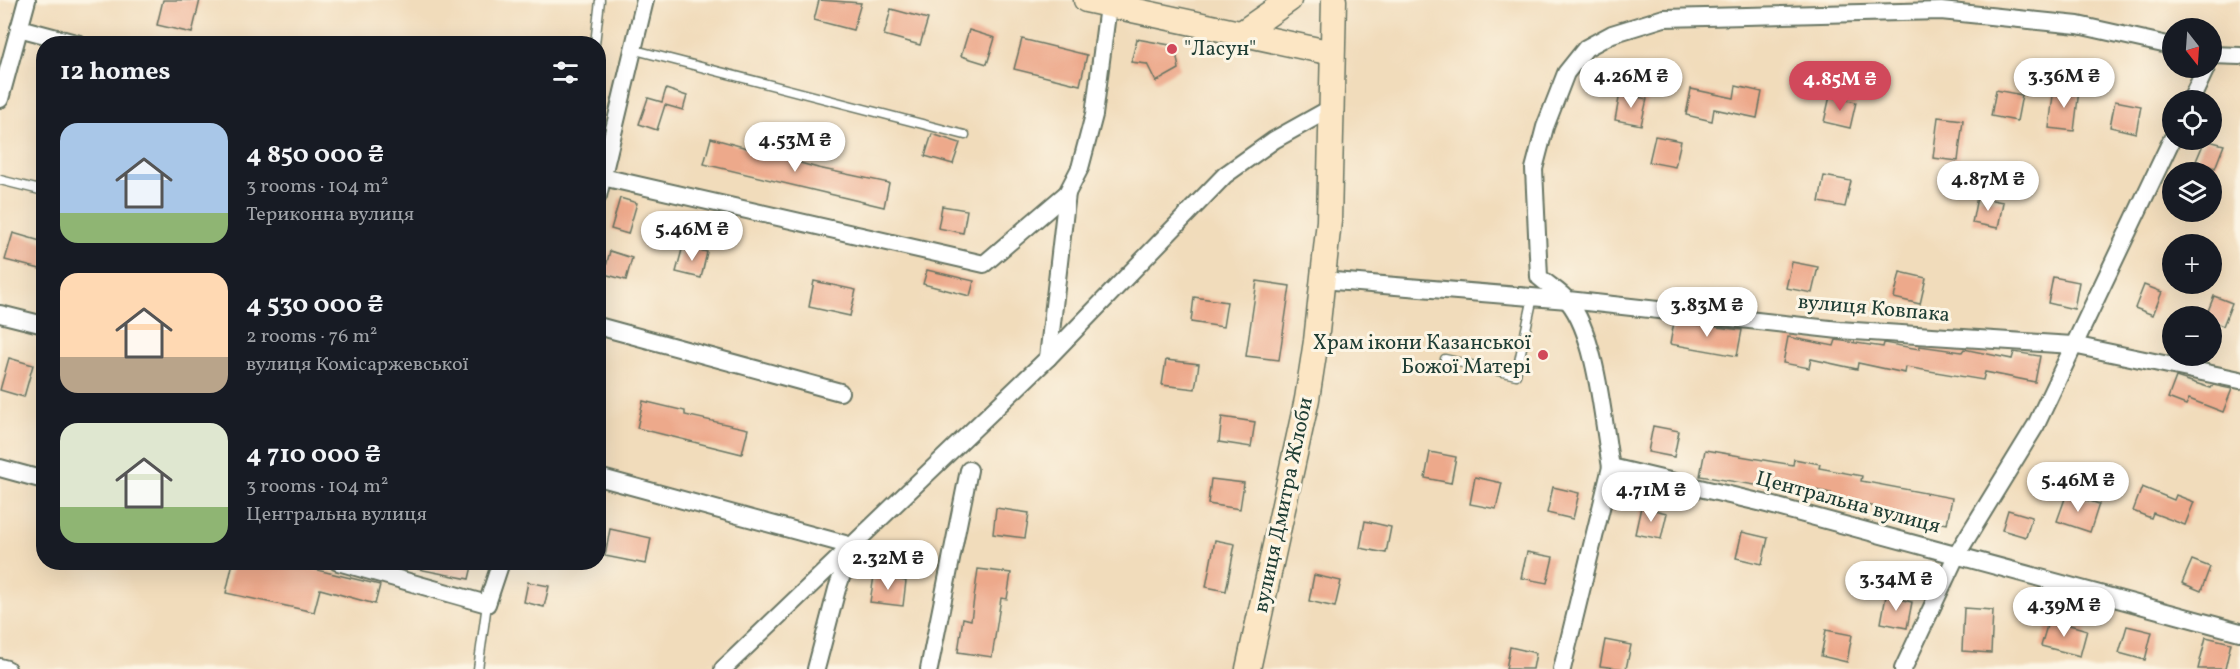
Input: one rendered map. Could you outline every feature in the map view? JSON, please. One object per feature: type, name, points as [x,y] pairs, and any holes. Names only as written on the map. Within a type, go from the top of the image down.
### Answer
[{"type":"main road","points":[[1240,34],[1289,0]]},
{"type":"main road","name":"вулиця Дмитра Жлоби","points":[[1248,669],[1307,399],[1329,220],[1334,0]]},
{"type":"main road","points":[[1097,3],[1332,53]]},
{"type":"street","points":[[0,99],[27,0]]},
{"type":"street","points":[[606,158],[635,50],[645,0]]},
{"type":"street","points":[[1048,358],[1067,193],[1080,168],[1094,114],[1097,3]]},
{"type":"street","points":[[1562,669],[1611,467],[1591,349],[1580,319],[1568,300],[1539,277],[1534,170],[1545,127],[1566,73],[1586,48],[1612,34],[1664,18],[1941,11],[2078,25],[2162,44]]},
{"type":"street","points":[[19,28],[49,36]]},
{"type":"street","points":[[2222,58],[2240,56]]},
{"type":"street","points":[[723,669],[1048,358],[1225,175],[1274,140],[1333,107]]},
{"type":"street","points":[[1903,669],[1957,554],[2036,425],[2167,150]]},
{"type":"street","points":[[606,178],[984,264],[1067,193]]},
{"type":"street","name":"вулиця Ковпака","points":[[1322,280],[1568,300],[1839,330],[2073,345],[2240,380]]},
{"type":"street","points":[[0,314],[36,324]]},
{"type":"street","points":[[606,328],[840,392]]},
{"type":"street","name":"Центральна вулиця","points":[[1611,467],[1763,503],[2240,632]]},
{"type":"street","points":[[0,468],[36,478]]},
{"type":"street","points":[[929,669],[969,470]]},
{"type":"street","points":[[606,479],[852,546]]},
{"type":"street","points":[[816,669],[837,589],[852,546]]},
{"type":"street","points":[[366,570],[487,604],[498,570]]},
{"type":"street","points":[[0,667],[7,669]]},
{"type":"lane","points":[[596,36],[600,0]]},
{"type":"lane","points":[[635,50],[965,135]]},
{"type":"lane","points":[[0,180],[36,189]]},
{"type":"lane","points":[[1445,359],[1516,375],[1533,297]]},
{"type":"lane","points":[[478,669],[487,604]]},
{"type":"building","points":[[163,0],[200,0],[192,33],[157,25]]},
{"type":"building","points":[[819,0],[861,3],[853,30],[814,20]]},
{"type":"building","points":[[891,9],[928,19],[920,45],[884,35]]},
{"type":"building","points":[[969,30],[995,38],[987,64],[961,56]]},
{"type":"building","points":[[1022,39],[1087,55],[1080,85],[1014,69]]},
{"type":"building","points":[[1137,39],[1175,46],[1179,69],[1156,82],[1147,64],[1131,62]]},
{"type":"building","points":[[1736,86],[1762,92],[1757,118],[1714,109],[1712,121],[1686,115],[1691,89],[1734,98]]},
{"type":"building","points":[[2054,87],[2079,90],[2074,131],[2049,128]]},
{"type":"building","points":[[666,89],[687,96],[683,110],[665,105],[657,130],[639,124],[648,98],[662,102]]},
{"type":"building","points":[[1996,90],[2022,95],[2017,121],[1991,116]]},
{"type":"building","points":[[1620,93],[1647,99],[1641,125],[1615,120]]},
{"type":"building","points":[[1830,96],[1856,102],[1850,128],[1824,122]]},
{"type":"building","points":[[2115,101],[2141,106],[2136,133],[2110,127]]},
{"type":"building","points":[[1938,117],[1963,120],[1958,161],[1933,158]]},
{"type":"building","points":[[932,134],[960,143],[953,164],[925,156]]},
{"type":"building","points":[[1655,136],[1681,141],[1675,167],[1649,162]]},
{"type":"building","points":[[711,138],[818,168],[889,183],[884,207],[704,164]]},
{"type":"building","points":[[2222,144],[2224,145],[2217,162],[2196,161],[2201,150],[2222,150]]},
{"type":"building","points":[[1824,176],[1851,181],[1845,207],[1819,202]]},
{"type":"building","points":[[1977,197],[2003,202],[1998,228],[1972,223]]},
{"type":"building","points":[[620,198],[637,203],[628,234],[611,229]]},
{"type":"building","points":[[942,206],[967,210],[963,233],[938,228]]},
{"type":"building","points":[[13,233],[36,240],[36,268],[5,260]]},
{"type":"building","points":[[683,246],[707,252],[701,278],[676,272]]},
{"type":"building","points":[[610,251],[632,258],[626,280],[606,275]]},
{"type":"building","points":[[1792,262],[1818,267],[1812,293],[1786,288]]},
{"type":"building","points":[[927,270],[974,281],[970,296],[923,284]]},
{"type":"building","points":[[1900,272],[1926,278],[1920,304],[1894,298]]},
{"type":"building","points":[[2053,277],[2079,282],[2074,309],[2048,303]]},
{"type":"building","points":[[814,281],[856,290],[850,316],[809,307]]},
{"type":"building","points":[[1257,281],[1290,286],[1279,360],[1246,356]]},
{"type":"building","points":[[2144,285],[2162,292],[2153,315],[2135,308]]},
{"type":"building","points":[[2214,296],[2232,303],[2223,326],[2222,306],[2210,306]]},
{"type":"building","points":[[1194,297],[1227,302],[1223,327],[1191,322]]},
{"type":"building","points":[[1674,322],[1742,330],[1737,356],[1670,344]]},
{"type":"building","points":[[1788,337],[1834,346],[1836,340],[1883,347],[1884,343],[1919,349],[1920,346],[1962,352],[1964,349],[2012,359],[2014,352],[2040,356],[2035,382],[1985,372],[1983,380],[1906,367],[1905,373],[1858,363],[1857,369],[1811,359],[1809,368],[1783,363]]},
{"type":"building","points":[[9,358],[33,365],[24,397],[0,390]]},
{"type":"building","points":[[1166,360],[1199,364],[1195,389],[1162,385]]},
{"type":"building","points":[[2176,377],[2211,388],[2213,385],[2232,389],[2223,412],[2189,399],[2186,405],[2168,398]]},
{"type":"building","points":[[643,401],[685,411],[685,415],[748,429],[742,454],[637,428]]},
{"type":"building","points":[[1222,417],[1255,422],[1251,447],[1219,442]]},
{"type":"building","points":[[1653,426],[1679,431],[1674,457],[1648,452]]},
{"type":"building","points":[[1705,450],[1793,465],[1794,459],[1820,464],[1819,468],[1862,476],[1861,481],[1952,498],[1947,524],[1875,511],[1876,507],[1830,497],[1831,493],[1769,481],[1767,487],[1700,476]]},
{"type":"building","points":[[1430,452],[1456,457],[1451,483],[1425,478]]},
{"type":"building","points":[[1475,477],[1502,483],[1496,509],[1470,504]]},
{"type":"building","points":[[1211,479],[1244,483],[1240,509],[1208,504]]},
{"type":"building","points":[[1553,487],[1579,493],[1573,519],[1547,513]]},
{"type":"building","points":[[2142,487],[2174,500],[2176,495],[2194,502],[2185,525],[2153,513],[2151,518],[2133,511]]},
{"type":"building","points":[[2067,493],[2099,504],[2090,532],[2057,521]]},
{"type":"building","points":[[1641,507],[1667,513],[1661,539],[1635,534]]},
{"type":"building","points":[[996,508],[1029,513],[1025,538],[993,534]]},
{"type":"building","points":[[2008,510],[2032,517],[2026,537],[2002,530]]},
{"type":"building","points":[[1365,521],[1391,527],[1386,553],[1360,548]]},
{"type":"building","points":[[610,529],[651,538],[646,564],[606,556]]},
{"type":"building","points":[[1742,532],[1768,538],[1762,564],[1736,558]]},
{"type":"building","points":[[1215,540],[1235,544],[1226,591],[1206,587]]},
{"type":"building","points":[[1527,552],[1553,557],[1547,583],[1521,578]]},
{"type":"building","points":[[2192,560],[2210,567],[2201,591],[2182,583]]},
{"type":"building","points":[[978,569],[1011,573],[1007,599],[1001,598],[992,657],[958,652],[963,618],[971,620]]},
{"type":"building","points":[[231,570],[317,570],[380,585],[375,604],[320,589],[314,612],[226,593]]},
{"type":"building","points":[[423,570],[471,570],[469,579]]},
{"type":"building","points":[[1314,575],[1341,581],[1335,607],[1309,601]]},
{"type":"building","points":[[874,576],[906,581],[903,606],[870,602]]},
{"type":"building","points":[[528,582],[549,586],[544,607],[524,602]]},
{"type":"building","points":[[1886,596],[1912,602],[1907,628],[1881,623]]},
{"type":"building","points":[[1964,608],[1993,610],[1991,653],[1962,651]]},
{"type":"building","points":[[2049,619],[2087,630],[2080,656],[2041,646]]},
{"type":"building","points":[[2127,626],[2152,632],[2145,660],[2119,653]]},
{"type":"building","points":[[1826,630],[1852,635],[1847,662],[1821,656]]},
{"type":"building","points":[[2206,637],[2231,643],[2225,669],[2198,669]]},
{"type":"building","points":[[1605,640],[1631,645],[1626,669],[1600,666]]},
{"type":"building","points":[[1510,647],[1536,653],[1533,669],[1506,669]]},
{"type":"place","name":"\"Ласун\"","points":[[1172,49]]},
{"type":"place","name":"Храм ікони Казанської Божої Матері","points":[[1543,355]]}]
